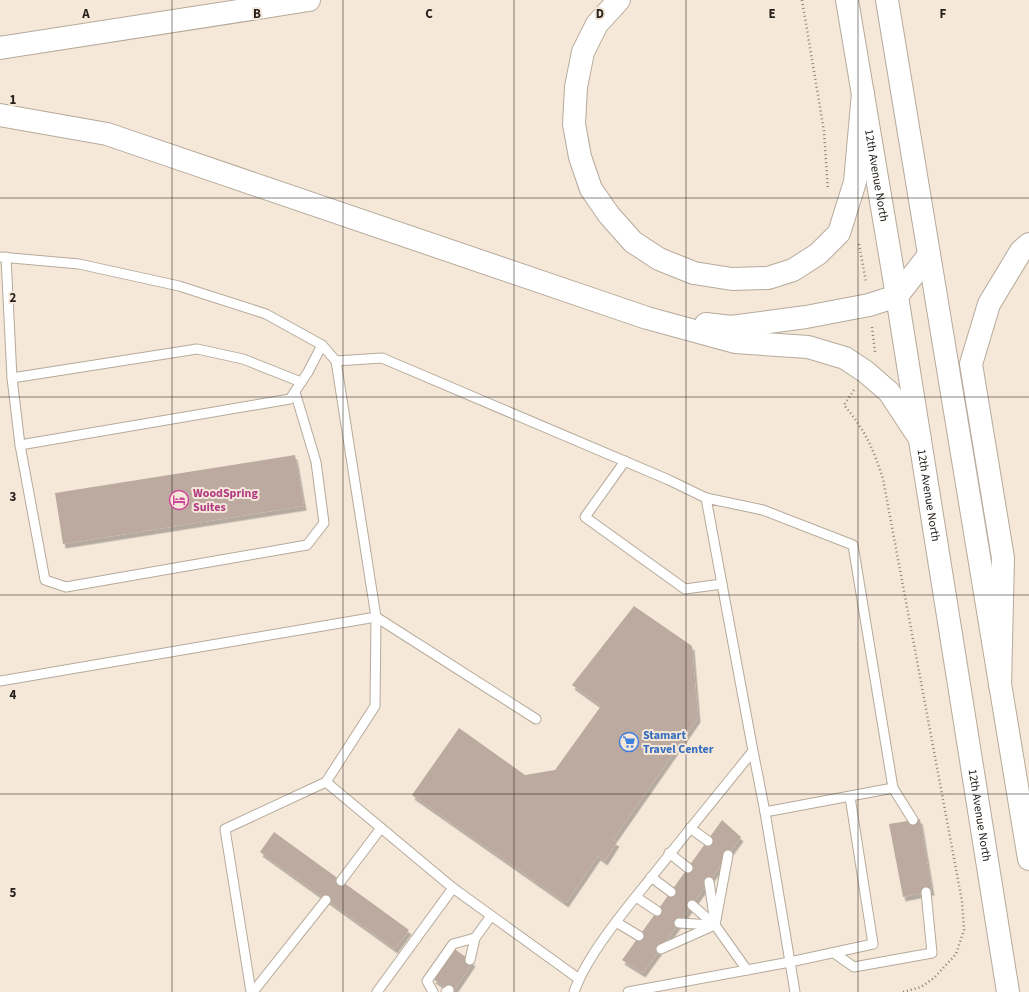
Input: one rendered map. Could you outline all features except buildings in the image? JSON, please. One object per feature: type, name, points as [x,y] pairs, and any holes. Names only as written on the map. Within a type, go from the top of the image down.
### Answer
[{"type":"main road","points":[[0,48],[309,0]]},
{"type":"main road","points":[[619,0],[597,24],[583,52],[576,87],[574,124],[580,157],[591,189],[609,216],[633,242],[659,259],[694,273],[732,279],[768,278],[793,270],[818,254],[839,232],[855,182],[863,93]]},
{"type":"main road","points":[[887,0],[1029,859]]},
{"type":"main road","name":"12th Avenue North","points":[[847,1],[897,296],[1008,992]]},
{"type":"main road","points":[[0,115],[107,134],[647,318],[735,342],[808,347],[845,358],[866,372],[888,392],[920,439]]},
{"type":"main road","points":[[1000,685],[1003,558],[971,364],[989,304],[1021,251],[1029,244]]},
{"type":"main road","points":[[647,318],[731,327],[806,317],[869,305],[897,296],[929,256]]},
{"type":"lane","points":[[252,992],[225,829],[326,782],[375,706],[376,617],[336,362],[322,345],[266,314],[179,286],[79,264],[3,257],[12,378],[20,445],[45,580],[66,587],[307,545],[324,522],[316,462],[295,392]]},
{"type":"lane","points":[[20,445],[290,399],[302,382],[322,345]]},
{"type":"lane","points":[[12,378],[197,349],[243,359],[302,382]]},
{"type":"lane","points":[[336,362],[382,358],[625,461],[706,498],[763,510],[853,545],[893,788],[913,820]]},
{"type":"lane","points":[[625,461],[585,517],[685,589],[722,584]]},
{"type":"lane","points":[[706,498],[764,812],[795,992]]},
{"type":"lane","points":[[0,681],[376,617],[536,719]]},
{"type":"lane","points":[[574,992],[579,979],[616,922],[669,853],[753,751]]},
{"type":"lane","points":[[326,782],[453,888],[579,979]]},
{"type":"lane","points":[[764,812],[893,788]]},
{"type":"lane","points":[[628,992],[790,962],[873,944],[850,797]]},
{"type":"lane","points":[[341,881],[381,828]]},
{"type":"lane","points":[[690,828],[708,841]]},
{"type":"lane","points":[[669,853],[688,868]]},
{"type":"lane","points":[[715,925],[728,855]]},
{"type":"lane","points":[[651,877],[671,892]]},
{"type":"lane","points":[[709,882],[715,925]]},
{"type":"lane","points":[[377,992],[453,888]]},
{"type":"lane","points":[[834,953],[854,967],[932,953],[926,892]]},
{"type":"lane","points":[[636,897],[657,911]]},
{"type":"lane","points":[[252,992],[326,900]]},
{"type":"lane","points":[[692,905],[715,925],[747,970]]},
{"type":"lane","points":[[470,960],[475,938],[491,916]]},
{"type":"lane","points":[[616,922],[639,936]]},
{"type":"lane","points":[[679,923],[715,925]]},
{"type":"lane","points":[[661,949],[715,925]]},
{"type":"lane","points":[[433,992],[427,981],[453,944],[475,938]]},
{"type":"path","points":[[802,0],[824,131],[828,198]]},
{"type":"path","points":[[839,232],[859,241],[876,357],[844,405],[859,423],[873,448],[883,479],[961,893],[964,930],[956,954],[934,978],[921,986],[903,992]]},
{"type":"place","name":"WoodSpring Suites","points":[[179,500]]},
{"type":"place","name":"Stamart Travel Center","points":[[629,742]]}]
